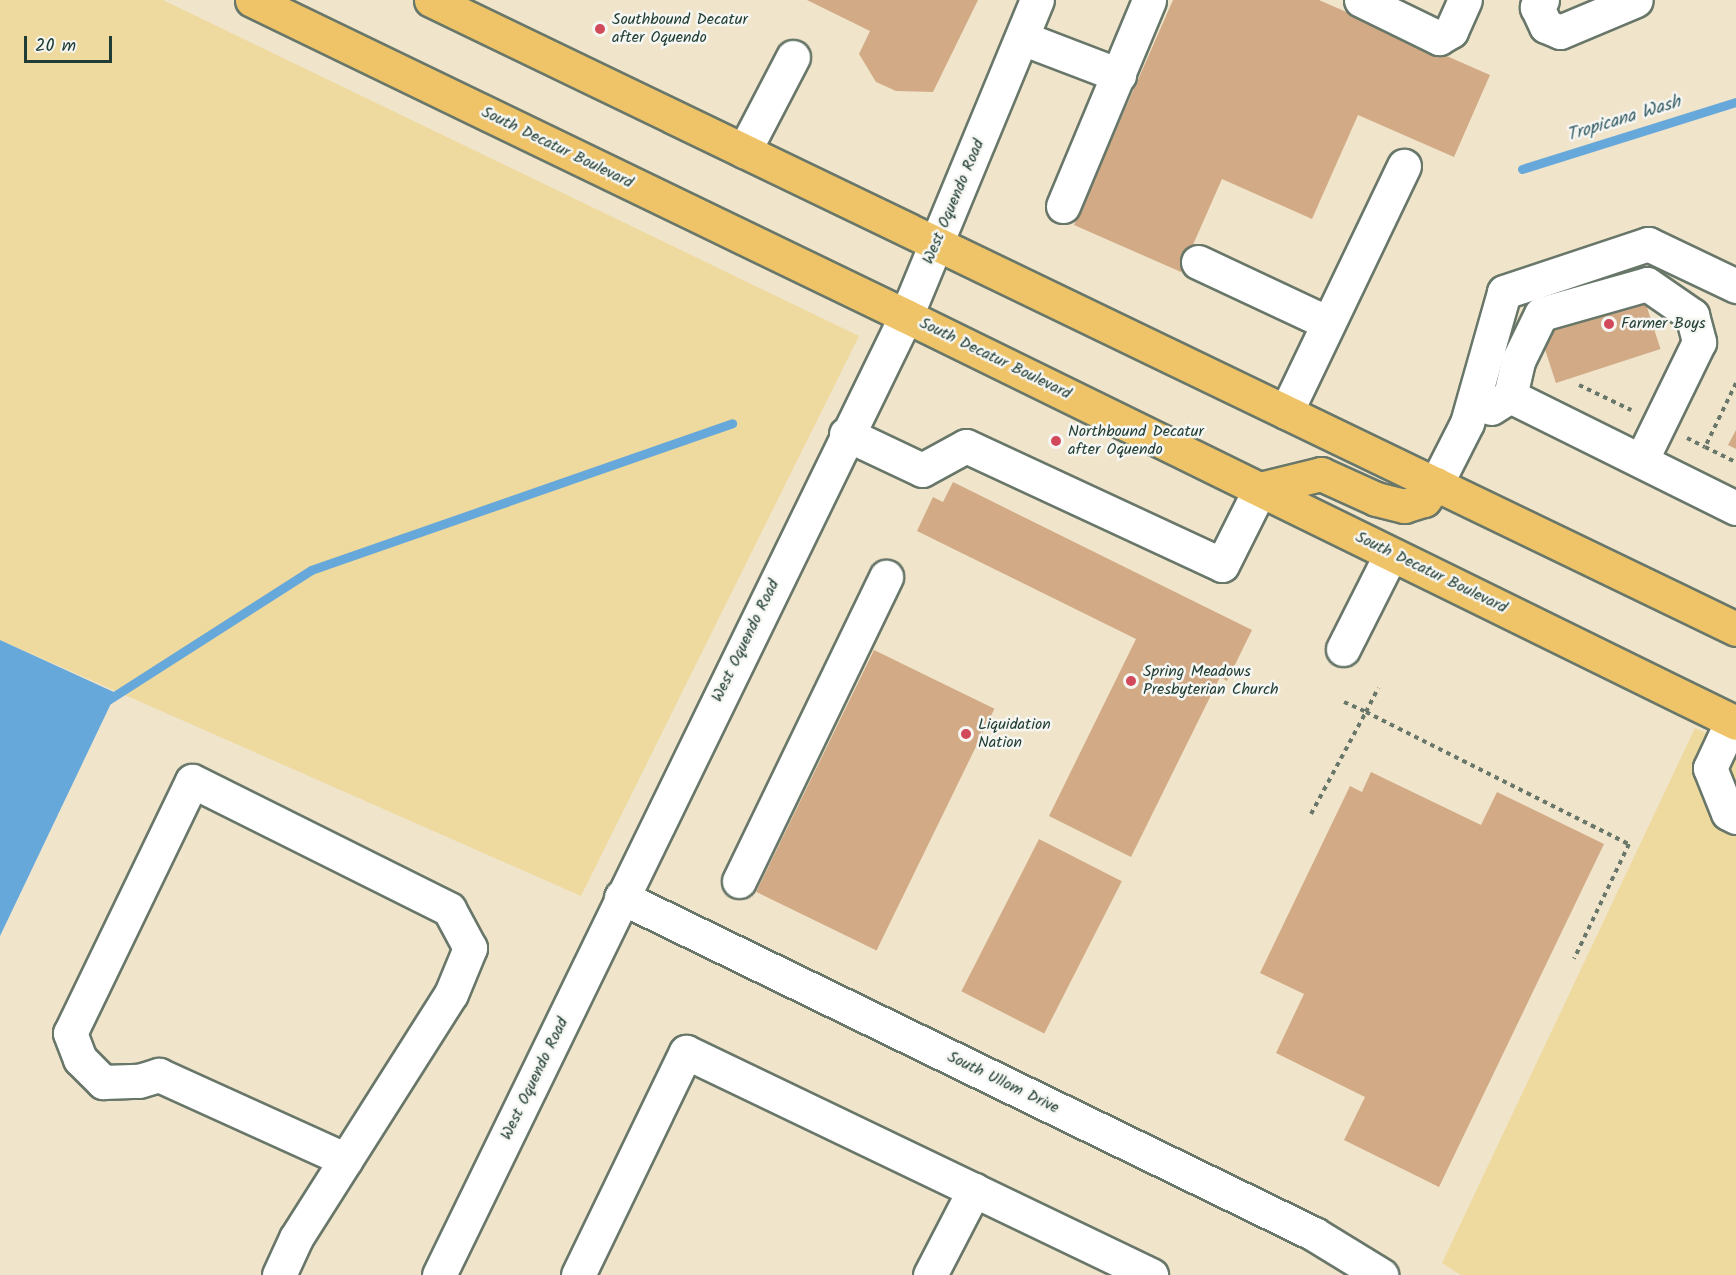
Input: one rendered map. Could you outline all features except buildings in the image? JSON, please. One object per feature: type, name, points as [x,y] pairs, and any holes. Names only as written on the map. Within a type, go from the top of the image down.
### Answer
[{"type":"main road","name":"South Decatur Boulevard","points":[[252,0],[906,316],[1734,722]]},
{"type":"main road","points":[[431,0],[1736,629]]},
{"type":"main road","points":[[1260,489],[1321,474],[1376,499],[1404,506],[1424,500],[1436,484]]},
{"type":"street","name":"West Oquendo Road","points":[[439,1275],[846,434],[906,316],[1037,0]]},
{"type":"street","points":[[1063,206],[1149,0]]},
{"type":"street","points":[[1361,0],[1439,38],[1451,31],[1465,0]]},
{"type":"street","points":[[1542,0],[1537,7],[1546,26],[1560,32],[1636,0]]},
{"type":"street","points":[[1022,38],[1119,75]]},
{"type":"street","points":[[744,151],[793,57]]},
{"type":"street","points":[[1286,412],[1404,165]]},
{"type":"street","points":[[1436,484],[1467,423],[1504,292],[1648,244],[1736,286]]},
{"type":"street","points":[[1198,262],[1328,323]]},
{"type":"street","points":[[1467,423],[1510,396],[1518,361],[1541,314],[1647,284],[1692,315],[1699,342],[1641,461]]},
{"type":"street","points":[[1510,396],[1736,508]]},
{"type":"street","points":[[846,434],[922,470],[966,446],[1222,565],[1260,489]]},
{"type":"street","points":[[1343,649],[1391,554]]},
{"type":"street","points":[[739,881],[886,578]]},
{"type":"street","points":[[1734,722],[1710,768],[1728,813],[1736,817]]},
{"type":"street","points":[[279,1275],[296,1238],[346,1160],[451,994],[470,948],[449,909],[192,781],[70,1033],[80,1059],[103,1082],[139,1082],[159,1075],[346,1160]]},
{"type":"street","name":"South Ullom Drive","points":[[621,897],[1314,1234],[1381,1275]]},
{"type":"street","points":[[578,1275],[686,1052],[1151,1275]]},
{"type":"street","points":[[930,1275],[974,1190]]},
{"type":"path","points":[[1736,382],[1705,447],[1736,462]]},
{"type":"path","points":[[1579,385],[1632,411]]},
{"type":"path","points":[[1311,814],[1378,688]]},
{"type":"path","points":[[1344,702],[1629,844],[1574,959]]},
{"type":"sand","points":[[0,0],[163,0],[859,336],[581,896],[0,640]]},
{"type":"sand","points":[[1695,728],[1736,747],[1736,1275],[1461,1275],[1442,1263]]},
{"type":"water","points":[[0,640],[116,693],[0,936]]},
{"type":"waterway","name":"Tropicana Wash","points":[[1522,169],[1736,102]]},
{"type":"waterway","points":[[108,700],[311,570],[732,423]]},
{"type":"place","name":"Southbound Decatur after Oquendo","points":[[600,29]]},
{"type":"place","name":"Farmer Boys","points":[[1609,324]]},
{"type":"place","name":"Northbound Decatur after Oquendo","points":[[1056,441]]},
{"type":"place","name":"Spring Meadows Presbyterian Church","points":[[1131,681]]},
{"type":"place","name":"Liquidation Nation","points":[[966,734]]}]
